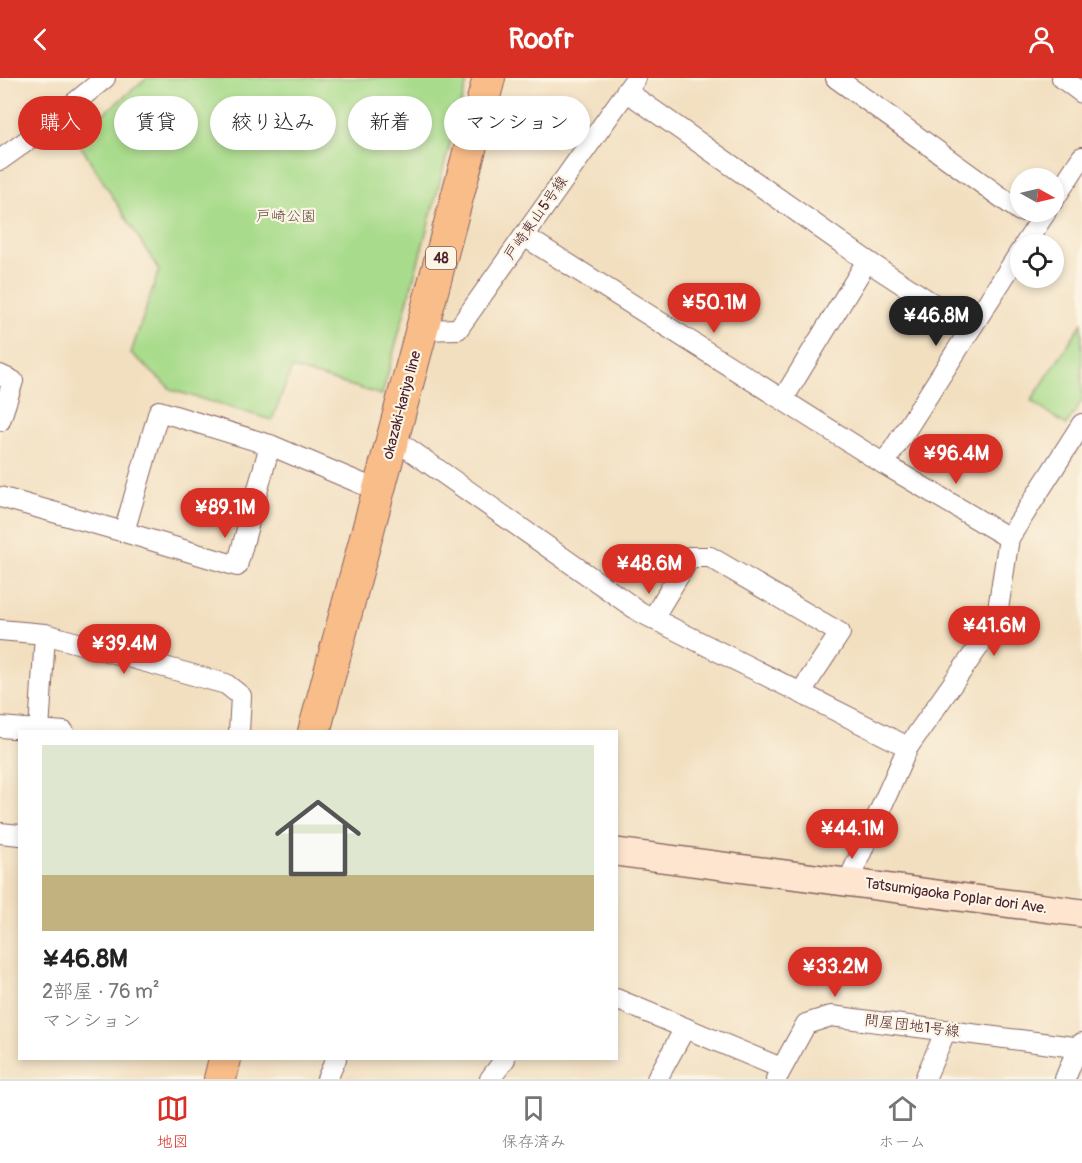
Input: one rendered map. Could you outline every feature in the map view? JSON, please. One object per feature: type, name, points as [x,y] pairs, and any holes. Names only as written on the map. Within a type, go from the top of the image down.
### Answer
[{"type":"main road","name":"okazaki-kariya line","points":[[315,730],[489,78]]},
{"type":"main road","points":[[220,1079],[225,1060]]},
{"type":"street","points":[[0,160],[36,135],[105,78]]},
{"type":"street","points":[[836,78],[1010,203]]},
{"type":"street","points":[[1062,78],[1082,93]]},
{"type":"street","points":[[631,85],[867,261],[970,328]]},
{"type":"street","name":"戸崎東山5号線","points":[[422,330],[458,329],[631,85]]},
{"type":"street","points":[[1064,184],[1082,157]]},
{"type":"street","points":[[524,236],[884,464],[1009,538]]},
{"type":"street","points":[[783,399],[867,261]]},
{"type":"street","points":[[884,464],[1010,267]]},
{"type":"street","points":[[0,375],[13,381],[0,421]]},
{"type":"street","points":[[124,532],[159,411],[270,446],[379,491]]},
{"type":"street","points":[[849,882],[908,747],[996,622],[1009,538],[1074,453],[1082,424]]},
{"type":"street","points":[[393,438],[640,612],[908,747]]},
{"type":"street","points":[[0,497],[237,566],[270,446]]},
{"type":"street","points":[[652,618],[690,557],[710,556],[840,633],[801,692]]},
{"type":"street","points":[[0,630],[45,634],[226,684],[241,696],[239,730]]},
{"type":"street","points":[[39,730],[45,634]]},
{"type":"street","points":[[0,727],[29,730]]},
{"type":"street","points":[[0,833],[18,835]]},
{"type":"street","name":"Tatsumigaoka Poplar dori Ave.","points":[[618,852],[1082,913]]},
{"type":"street","points":[[618,1000],[685,1028],[778,1074]]},
{"type":"street","name":"問屋団地1号線","points":[[778,1074],[806,1024],[831,1016],[1081,1046]]},
{"type":"street","points":[[657,1079],[685,1028]]},
{"type":"street","points":[[925,1079],[946,1030]]},
{"type":"street","points":[[1065,1079],[1081,1046]]},
{"type":"street","points":[[327,1079],[336,1060]]},
{"type":"street","points":[[490,1079],[504,1060]]},
{"type":"green space","name":"戸崎公園","points":[[147,78],[468,78],[463,96],[444,96],[444,150],[448,150],[382,395],[292,368],[272,420],[172,390],[131,353],[159,270],[83,150],[102,150],[102,115],[114,105],[114,150],[198,150],[198,96],[125,96]]},
{"type":"green space","points":[[1082,323],[1082,401],[1066,425],[1031,401]]}]
